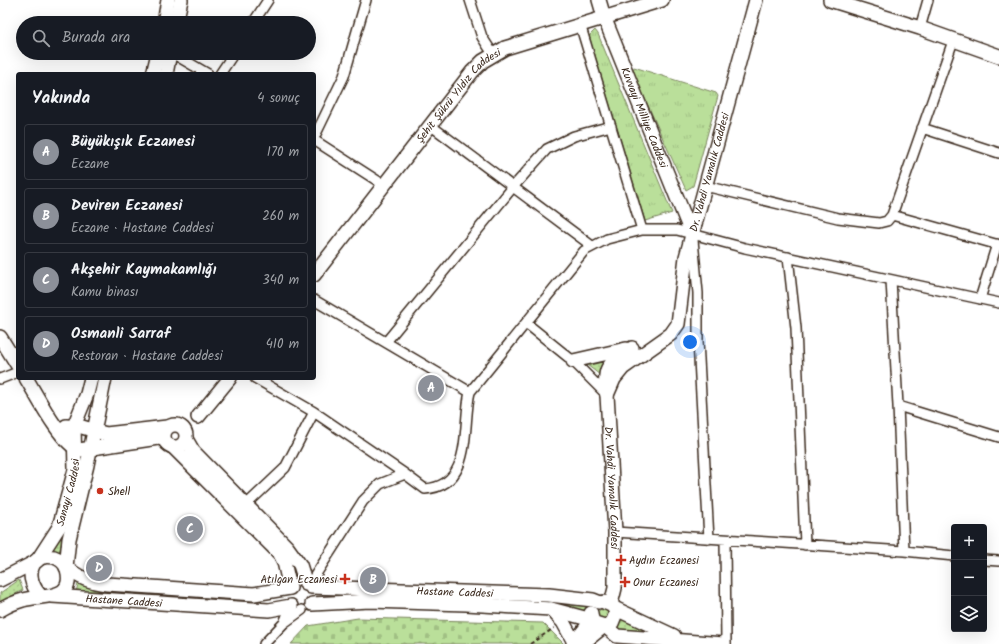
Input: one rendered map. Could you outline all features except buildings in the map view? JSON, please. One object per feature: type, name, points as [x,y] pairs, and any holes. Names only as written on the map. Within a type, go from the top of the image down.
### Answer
[{"type":"street","points":[[178,16],[181,0]]},
{"type":"street","points":[[258,16],[268,0]]},
{"type":"street","points":[[316,135],[344,76],[366,0]]},
{"type":"street","points":[[470,0],[482,37],[493,54]]},
{"type":"street","name":"Kuvvayi Milliye Caddesi","points":[[599,0],[604,17],[692,235]]},
{"type":"street","name":"Şehit Şükrü Yıldız Caddesi","points":[[316,272],[472,72],[493,54],[518,43],[662,0]]},
{"type":"street","name":"Dr. Vahdi Yamalık Caddesi","points":[[607,395],[614,379],[622,368],[671,334],[678,324],[686,257],[756,0]]},
{"type":"street","points":[[830,0],[920,28],[953,41],[999,56]]},
{"type":"street","points":[[920,28],[928,0]]},
{"type":"street","points":[[164,16],[165,1]]},
{"type":"street","points":[[580,24],[642,230]]},
{"type":"street","points":[[705,186],[838,218],[879,223],[887,220],[892,215],[953,41]]},
{"type":"street","points":[[154,72],[157,60]]},
{"type":"street","points":[[166,72],[169,60]]},
{"type":"street","points":[[183,60],[204,72]]},
{"type":"street","points":[[221,72],[229,60]]},
{"type":"street","points":[[430,126],[592,246]]},
{"type":"street","points":[[386,342],[513,187],[547,149],[574,136],[611,126]]},
{"type":"street","points":[[922,128],[999,153]]},
{"type":"street","points":[[316,140],[384,185]]},
{"type":"street","points":[[892,215],[998,245],[980,298]]},
{"type":"street","points":[[258,380],[314,412],[425,489],[436,488],[447,483],[462,460],[467,433],[467,402],[470,392],[584,251],[607,239],[642,230],[677,230],[692,235],[788,257],[999,303]]},
{"type":"street","points":[[692,235],[698,293],[698,341],[709,539]]},
{"type":"street","points":[[788,257],[796,328],[805,545]]},
{"type":"street","points":[[891,280],[904,551]]},
{"type":"street","points":[[316,301],[470,392]]},
{"type":"street","points":[[526,323],[573,361],[607,395]]},
{"type":"street","points":[[0,337],[16,363]]},
{"type":"street","name":"Dr. Vahdi Yamalık Caddesi","points":[[573,361],[663,340]]},
{"type":"street","name":"Dr. Vahdi Yamalık Caddesi","points":[[608,605],[615,588],[615,532],[607,395],[604,377],[608,367],[632,348]]},
{"type":"street","points":[[0,379],[16,373]]},
{"type":"street","points":[[27,380],[56,426],[74,448],[79,450],[176,435],[198,417],[228,380]]},
{"type":"street","name":"Sanayi Caddesi","points":[[0,580],[37,561],[56,533],[64,512],[75,470],[74,426],[87,394],[90,380]]},
{"type":"street","name":"Sanayi Caddesi","points":[[66,567],[69,539],[95,432],[105,380]]},
{"type":"street","points":[[898,406],[999,437]]},
{"type":"street","points":[[246,505],[285,468],[314,412]]},
{"type":"street","points":[[56,426],[74,426],[106,434],[176,435],[287,547],[300,565],[315,596],[284,623],[264,644]]},
{"type":"street","points":[[176,435],[280,554],[284,562],[290,588],[287,597],[302,607]]},
{"type":"street","points":[[309,585],[363,502],[380,484],[405,474]]},
{"type":"street","points":[[615,532],[904,551],[951,556]]},
{"type":"street","points":[[725,540],[725,644]]},
{"type":"street","points":[[0,610],[22,600],[47,596],[65,589],[68,580],[66,567],[55,558],[45,558],[37,561],[32,568],[30,578],[34,588],[47,596]]},
{"type":"street","points":[[987,560],[999,561]]},
{"type":"street","name":"Hastane Caddesi","points":[[66,567],[78,577],[85,580],[107,584],[254,594],[290,588]]},
{"type":"street","points":[[290,588],[297,583],[309,585]]},
{"type":"street","name":"Hastane Caddesi","points":[[309,585],[549,595],[593,600],[608,605],[681,639]]},
{"type":"street","name":"Hastane Caddesi","points":[[47,596],[269,610],[344,602],[404,601],[551,609],[600,624],[617,640],[681,639],[725,644]]},
{"type":"street","points":[[551,609],[563,622],[576,643],[600,624],[614,621],[616,613],[608,605],[591,610],[600,624]]},
{"type":"path","points":[[530,644],[563,622]]},
{"type":"green space","points":[[595,30],[598,34],[672,213],[645,221],[589,36]]},
{"type":"green space","points":[[634,67],[716,93],[718,96],[693,186],[686,190],[633,72]]},
{"type":"green space","points":[[611,358],[603,364],[600,375],[587,365]]},
{"type":"green space","points":[[74,507],[59,552],[51,550]]},
{"type":"green space","points":[[19,580],[23,590],[0,602],[0,593]]},
{"type":"green space","points":[[78,584],[108,591],[76,592]]},
{"type":"green space","points":[[547,601],[591,603],[585,613]]},
{"type":"green space","points":[[601,609],[605,609],[609,617],[600,622],[596,613]]},
{"type":"green space","points":[[620,614],[667,635],[615,629]]},
{"type":"green space","points":[[358,618],[543,623],[564,644],[291,644],[308,626]]},
{"type":"place","name":"Büyükışık Eczanesi","points":[[431,388]]},
{"type":"place","name":"Shell","points":[[100,491]]},
{"type":"place","name":"Akşehir Kaymakamlığı","points":[[190,529]]},
{"type":"place","name":"Aydın Eczanesi","points":[[621,560]]},
{"type":"place","name":"Osmanli Sarraf","points":[[99,568]]},
{"type":"place","name":"Atılgan Eczanesi","points":[[345,579]]},
{"type":"place","name":"Deviren Eczanesi","points":[[373,580]]},
{"type":"place","name":"Onur Eczanesi","points":[[625,582]]}]
